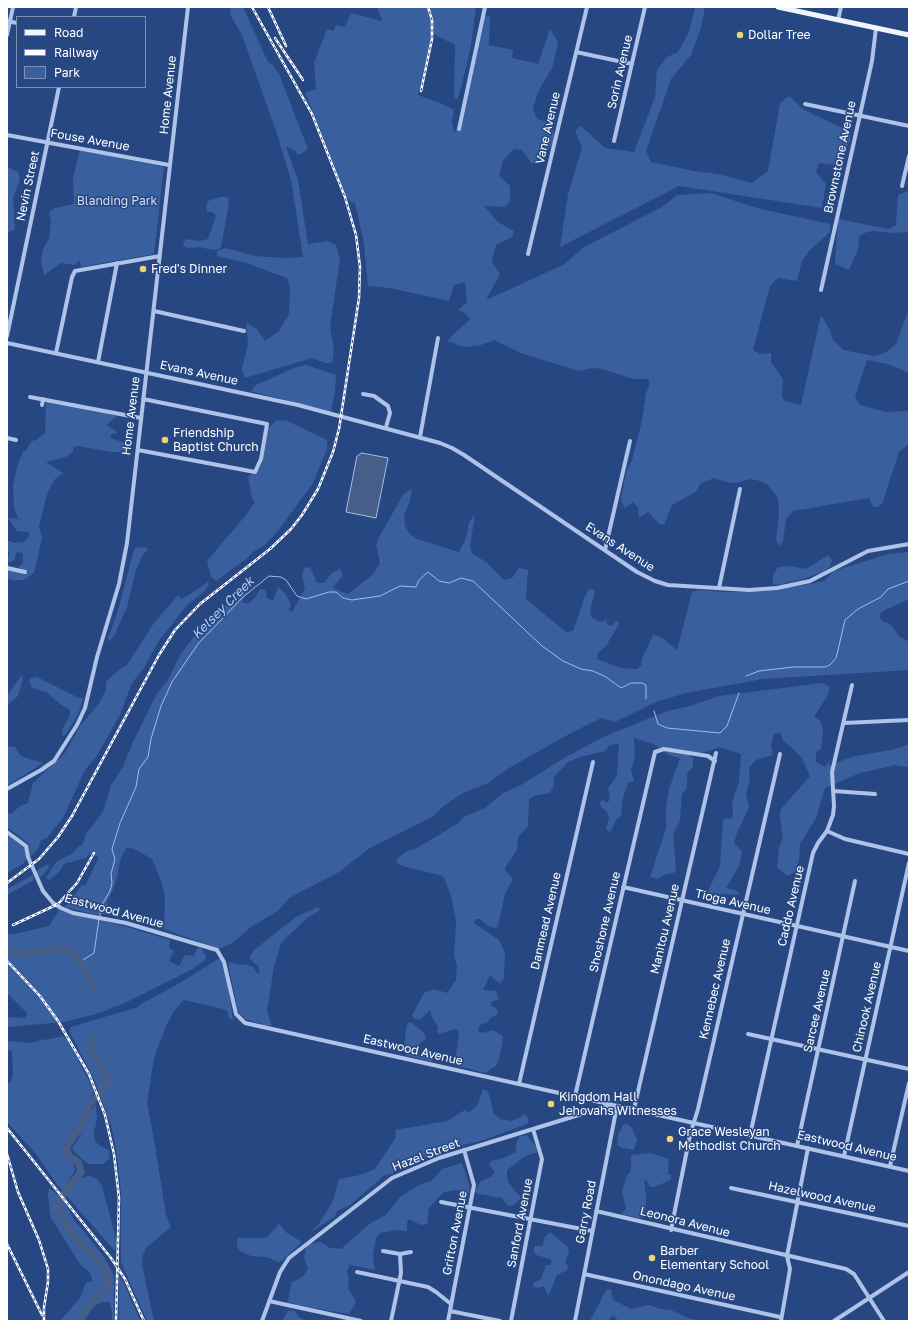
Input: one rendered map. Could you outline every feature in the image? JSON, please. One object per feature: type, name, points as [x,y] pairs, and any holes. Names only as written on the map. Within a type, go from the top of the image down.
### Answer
[{"type":"main road","points":[[778,7],[909,35]]},
{"type":"street","points":[[7,35],[8,22],[13,7]]},
{"type":"street","name":"Home Avenue","points":[[7,789],[54,761],[83,714],[95,662],[116,593],[126,548],[188,7]]},
{"type":"street","points":[[458,129],[485,7]]},
{"type":"street","name":"Vane Avenue","points":[[528,254],[587,7]]},
{"type":"street","name":"Sorin Avenue","points":[[614,141],[646,7]]},
{"type":"street","points":[[838,20],[841,7]]},
{"type":"street","name":"Brownstone Avenue","points":[[821,290],[872,61],[876,28]]},
{"type":"street","points":[[576,52],[632,64]]},
{"type":"street","name":"Nevin Street","points":[[7,336],[59,88]]},
{"type":"street","points":[[805,104],[859,114],[909,126]]},
{"type":"street","name":"Fouse Avenue","points":[[7,135],[169,165]]},
{"type":"street","points":[[902,186],[909,156]]},
{"type":"street","points":[[56,353],[73,274],[79,270],[160,256]]},
{"type":"street","points":[[98,362],[117,263]]},
{"type":"street","points":[[154,311],[244,331]]},
{"type":"street","points":[[420,437],[438,338]]},
{"type":"street","name":"Evans Avenue","points":[[7,343],[298,405],[386,427],[452,448],[643,575],[663,584],[686,587],[757,590],[803,583],[817,578],[861,554],[874,550],[909,544]]},
{"type":"street","points":[[363,394],[374,396],[388,406],[390,412],[386,427]]},
{"type":"street","points":[[30,396],[141,418]]},
{"type":"street","points":[[42,405],[43,399]]},
{"type":"street","points":[[138,450],[255,472],[261,459],[267,424],[143,399]]},
{"type":"street","points":[[7,438],[16,440]]},
{"type":"street","points":[[605,550],[630,441]]},
{"type":"street","points":[[719,588],[740,489]]},
{"type":"street","points":[[7,568],[24,572]]},
{"type":"street","name":"Caddo Avenue","points":[[750,1135],[813,853],[827,831],[834,806],[832,772],[852,685]]},
{"type":"street","points":[[844,722],[909,720]]},
{"type":"street","name":"Shoshone Avenue","points":[[575,1096],[655,752],[664,749],[708,756],[715,761]]},
{"type":"street","name":"Manitou Avenue","points":[[634,1109],[716,753]]},
{"type":"street","name":"Kennebec Avenue","points":[[671,1230],[694,1123],[780,754]]},
{"type":"street","name":"Danmead Avenue","points":[[519,1084],[593,762]]},
{"type":"street","points":[[833,791],[875,794]]},
{"type":"street","points":[[827,831],[845,839],[909,854]]},
{"type":"street","name":"Eastwood Avenue","points":[[7,832],[26,846],[28,857],[34,873],[43,891],[53,903],[67,911],[126,923],[217,950],[224,962],[236,1014],[245,1023],[909,1171]]},
{"type":"street","name":"Chinook Avenue","points":[[844,1156],[909,863]]},
{"type":"street","name":"Sarcee Avenue","points":[[797,1146],[855,881]]},
{"type":"street","name":"Tioga Avenue","points":[[624,887],[909,951]]},
{"type":"street","points":[[748,1034],[909,1069]]},
{"type":"street","points":[[890,1166],[909,1083]]},
{"type":"street","name":"Hazel Street","points":[[262,1321],[282,1268],[289,1258],[379,1187],[412,1168],[464,1150],[611,1105]]},
{"type":"street","name":"Garry Road","points":[[574,1321],[616,1106]]},
{"type":"street","name":"Sanford Avenue","points":[[511,1321],[542,1159],[533,1129]]},
{"type":"street","points":[[780,1319],[790,1269],[787,1256],[808,1148]]},
{"type":"street","name":"Grifton Avenue","points":[[448,1321],[450,1304],[474,1185],[464,1150]]},
{"type":"street","name":"Hazelwood Avenue","points":[[730,1188],[909,1225]]},
{"type":"street","points":[[441,1202],[592,1231]]},
{"type":"street","name":"Leonora Avenue","points":[[596,1211],[671,1230],[849,1270],[854,1274],[884,1321]]},
{"type":"street","points":[[383,1251],[400,1254],[411,1252]]},
{"type":"street","points":[[391,1321],[402,1269],[400,1254]]},
{"type":"street","points":[[357,1272],[428,1287],[450,1304]]},
{"type":"street","points":[[834,1321],[909,1272]]},
{"type":"street","name":"Onondago Avenue","points":[[584,1274],[780,1319]]},
{"type":"street","points":[[269,1300],[361,1321]]},
{"type":"street","points":[[450,1311],[500,1321]]},
{"type":"green space","points":[[230,7],[243,7],[268,62],[273,65],[280,76],[308,149],[299,155],[294,150],[286,147],[298,180],[308,244],[327,241],[336,245],[340,259],[330,326],[334,350],[332,363],[325,363],[312,358],[245,378],[242,369],[248,343],[246,323],[257,329],[265,341],[279,331],[289,314],[290,287],[287,278],[246,263],[217,256],[217,251],[226,248],[255,256],[284,258],[303,257],[291,180],[277,134],[242,35],[231,16]]},
{"type":"green space","points":[[377,7],[476,7],[471,46],[457,100],[454,98],[455,45],[433,34],[418,95],[454,110],[452,121],[454,133],[464,116],[485,15],[490,17],[489,45],[513,50],[512,58],[538,64],[550,29],[558,42],[553,66],[538,92],[533,109],[537,119],[550,123],[556,139],[546,153],[532,164],[522,150],[514,149],[503,160],[499,176],[510,186],[510,201],[506,207],[484,206],[498,222],[514,231],[512,237],[496,245],[492,262],[500,274],[486,300],[563,265],[584,247],[662,207],[677,195],[711,193],[757,208],[830,224],[831,227],[829,233],[809,251],[802,261],[797,281],[778,278],[770,286],[753,350],[760,354],[771,353],[771,362],[783,379],[782,397],[785,401],[801,405],[821,315],[831,332],[832,339],[843,350],[874,356],[885,353],[896,344],[909,309],[909,373],[888,364],[867,360],[855,397],[860,405],[886,412],[909,411],[909,444],[899,452],[882,504],[877,507],[873,507],[869,498],[793,511],[786,519],[783,542],[779,546],[776,540],[779,514],[778,498],[768,485],[751,479],[736,483],[726,482],[714,478],[700,484],[697,491],[672,505],[664,525],[659,524],[648,512],[639,518],[638,507],[633,502],[625,508],[621,501],[626,472],[632,460],[642,421],[646,393],[650,384],[648,379],[633,379],[603,369],[592,368],[579,371],[521,353],[494,340],[481,345],[464,347],[447,341],[470,319],[465,313],[458,310],[467,302],[465,282],[454,285],[449,301],[390,288],[368,286],[364,243],[355,203],[352,203],[347,198],[305,92],[316,89],[314,63],[327,29],[334,31],[336,25],[345,27],[351,13],[382,21]]},
{"type":"green space","points":[[695,7],[705,7],[701,28],[691,55],[671,79],[646,151],[651,162],[694,171],[718,174],[752,183],[768,171],[780,103],[789,96],[804,110],[840,127],[850,128],[850,141],[837,165],[819,163],[816,172],[826,184],[822,208],[679,186],[560,247],[568,195],[582,147],[575,131],[581,126],[605,148],[634,152],[655,97],[657,70],[667,57],[678,52],[689,32]]},
{"type":"green space","name":"Blanding Park","points":[[80,150],[164,167],[154,254],[81,267],[80,260],[74,265],[61,263],[44,275],[41,261],[43,249],[49,239],[51,222],[49,212],[55,208],[74,204],[73,178]]},
{"type":"green space","points":[[7,167],[18,172],[20,179],[13,198],[15,229],[9,232],[7,232]]},
{"type":"green space","points":[[909,191],[909,233],[873,231],[864,233],[859,237],[858,249],[849,270],[835,264],[838,219],[889,229],[896,225],[898,195]]},
{"type":"green space","points":[[220,197],[228,197],[229,202],[221,248],[214,250],[198,247],[188,248],[183,246],[185,239],[199,241],[208,239],[216,216],[213,212],[207,212],[206,205],[208,201]]},
{"type":"green space","points":[[307,365],[336,375],[335,392],[331,412],[251,391],[256,385],[296,367]]},
{"type":"green space","points":[[46,403],[80,407],[117,416],[107,425],[118,433],[112,434],[110,438],[125,443],[126,447],[125,452],[112,452],[78,446],[73,447],[73,452],[66,457],[46,462],[63,473],[54,480],[47,494],[39,526],[42,538],[34,573],[24,580],[11,580],[7,578],[7,565],[18,568],[23,563],[23,553],[16,552],[15,559],[10,563],[7,561],[10,552],[7,551],[7,540],[15,543],[24,542],[29,536],[28,532],[17,531],[8,518],[18,519],[14,507],[13,487],[17,466],[24,450],[27,452],[27,448],[32,441],[36,440],[45,433]]},
{"type":"green space","points":[[285,420],[327,440],[327,449],[313,483],[281,527],[265,545],[253,552],[216,581],[211,577],[207,561],[246,515],[255,502],[252,498],[248,477],[261,466],[267,429],[276,421]]},
{"type":"green space","points":[[412,488],[410,501],[404,515],[405,526],[410,534],[417,539],[459,552],[466,538],[469,522],[475,515],[470,546],[472,553],[487,563],[504,580],[512,578],[519,568],[528,570],[526,599],[566,632],[573,631],[585,596],[590,588],[595,591],[590,611],[592,618],[600,622],[606,620],[608,626],[613,625],[616,620],[619,624],[606,646],[598,653],[597,659],[621,668],[637,669],[641,666],[643,656],[653,635],[661,637],[677,650],[692,592],[699,590],[727,592],[771,590],[811,584],[824,581],[834,571],[888,554],[909,552],[909,599],[885,610],[880,614],[880,618],[882,621],[890,624],[900,637],[909,642],[909,670],[763,679],[686,693],[656,702],[615,722],[601,718],[511,767],[488,783],[465,792],[446,804],[432,817],[370,848],[339,872],[289,898],[279,910],[251,927],[231,944],[219,949],[164,929],[165,896],[160,878],[152,859],[132,848],[126,848],[121,858],[115,885],[107,902],[107,914],[94,914],[65,907],[82,885],[85,886],[99,857],[89,854],[86,858],[64,864],[60,871],[50,880],[46,878],[56,862],[73,853],[79,846],[82,846],[86,834],[103,812],[111,785],[123,767],[132,744],[156,695],[168,680],[180,655],[193,638],[251,580],[252,581],[242,602],[248,604],[255,598],[260,589],[265,590],[267,598],[273,601],[278,587],[286,594],[291,605],[289,610],[292,612],[305,588],[302,577],[304,568],[310,567],[317,583],[324,583],[332,573],[340,569],[343,575],[333,588],[348,594],[371,576],[380,564],[376,545],[379,537],[403,495]]},
{"type":"green space","points":[[145,547],[148,550],[143,554],[136,570],[127,607],[115,634],[109,642],[108,638],[118,610],[133,553],[135,548]]},
{"type":"green space","points":[[828,555],[832,560],[830,567],[822,572],[803,579],[776,585],[773,584],[773,575],[778,567],[789,566],[806,569]]},
{"type":"green space","points":[[208,582],[209,584],[204,592],[188,604],[158,642],[144,668],[132,683],[120,715],[96,757],[85,770],[64,816],[47,838],[41,840],[38,849],[29,858],[28,843],[7,827],[7,813],[11,814],[20,806],[28,803],[33,783],[65,753],[80,726],[100,702],[106,689],[106,682],[120,669],[127,665],[154,623],[178,595],[181,599]]},
{"type":"green space","points":[[22,675],[23,678],[18,696],[7,705],[7,695]]},
{"type":"green space","points":[[37,677],[79,698],[83,698],[79,712],[66,734],[62,736],[63,728],[69,717],[70,710],[46,692],[32,688],[29,681],[31,678]]},
{"type":"green space","points":[[822,683],[830,687],[828,695],[815,715],[815,717],[820,721],[823,730],[821,749],[816,752],[816,762],[825,767],[830,760],[829,766],[851,757],[896,749],[909,744],[909,767],[895,765],[860,773],[825,788],[816,818],[800,844],[799,861],[795,872],[787,876],[777,867],[779,847],[783,838],[780,816],[781,809],[810,776],[801,757],[783,740],[780,732],[774,734],[771,745],[773,755],[756,760],[749,768],[750,780],[746,794],[749,807],[734,843],[742,851],[740,864],[726,888],[738,891],[739,895],[707,893],[720,866],[723,819],[733,818],[732,802],[739,782],[741,754],[719,747],[709,751],[689,755],[693,758],[693,766],[687,774],[687,788],[682,794],[680,820],[673,835],[676,869],[674,873],[663,875],[658,879],[650,877],[666,828],[666,807],[669,789],[680,758],[669,755],[654,744],[634,738],[635,756],[631,770],[634,781],[628,783],[623,798],[621,816],[617,819],[610,832],[606,829],[609,818],[607,812],[599,804],[602,800],[608,803],[610,797],[608,789],[617,775],[619,743],[609,746],[605,751],[580,757],[568,762],[554,777],[554,785],[550,793],[534,796],[529,799],[528,826],[518,837],[517,850],[506,866],[505,870],[513,879],[505,894],[498,925],[496,928],[490,927],[480,919],[476,919],[474,923],[499,940],[505,953],[504,978],[500,984],[490,975],[483,990],[496,991],[499,999],[491,1002],[492,1006],[497,1009],[498,1014],[490,1018],[488,1022],[480,1025],[478,1029],[479,1032],[483,1033],[493,1030],[503,1036],[500,1056],[496,1066],[485,1073],[455,1065],[459,1031],[454,1029],[440,1034],[437,1032],[438,1027],[432,1018],[430,1010],[420,1020],[415,1019],[412,1016],[424,993],[434,989],[447,993],[456,980],[457,966],[454,956],[456,922],[451,895],[443,876],[406,867],[398,864],[396,860],[407,851],[417,848],[457,824],[464,817],[485,808],[503,793],[521,785],[561,760],[603,737],[667,711],[690,706],[719,696]]},
{"type":"green space","points":[[7,746],[15,747],[20,755],[43,763],[7,786]]},
{"type":"green space","points":[[7,834],[25,847],[26,860],[23,864],[7,873]]},
{"type":"green space","points":[[48,864],[49,867],[40,878],[36,871]]},
{"type":"green space","points":[[33,875],[34,880],[7,895],[7,889]]},
{"type":"green space","points":[[318,907],[320,910],[307,918],[281,943],[274,966],[267,1011],[271,1024],[273,1025],[267,1026],[245,1019],[238,1011],[228,963],[231,962],[234,964],[253,967],[256,972],[260,974],[258,966],[249,958],[254,950],[296,917]]},
{"type":"green space","points":[[59,910],[124,926],[170,940],[169,947],[174,951],[169,961],[179,966],[185,955],[194,956],[198,947],[201,948],[206,956],[205,960],[193,969],[125,1003],[96,1014],[64,1022],[7,1027],[7,1017],[25,1018],[27,1013],[7,993],[7,934],[15,934],[49,926]]},
{"type":"green space","points":[[220,958],[228,985],[233,1020],[229,1019],[227,1010],[184,1000],[174,1011],[166,1026],[154,1058],[147,1103],[166,1215],[171,1227],[146,1248],[143,1255],[142,1264],[154,1321],[147,1321],[121,1262],[121,1192],[112,1129],[94,1079],[69,1031],[71,1027],[138,1007]]},
{"type":"green space","points":[[411,1022],[424,1033],[426,1038],[416,1048],[414,1053],[433,1059],[432,1062],[406,1055],[404,1047],[406,1029],[408,1023]]},
{"type":"green space","points":[[64,1037],[68,1040],[94,1091],[69,1142],[75,1170],[68,1182],[77,1182],[81,1178],[89,1176],[97,1179],[102,1186],[117,1243],[115,1251],[58,1186],[36,1154],[7,1122],[7,1085],[11,1082],[13,1072],[12,1052],[7,1049],[7,1041],[32,1043]]},
{"type":"green space","points":[[483,1089],[488,1091],[494,1114],[500,1119],[511,1121],[521,1117],[524,1114],[529,1119],[527,1124],[484,1140],[455,1147],[399,1168],[392,1174],[385,1175],[350,1205],[337,1211],[335,1216],[313,1231],[333,1201],[339,1179],[360,1175],[375,1169],[396,1137],[395,1130],[447,1121],[465,1110],[469,1113],[478,1104]]},
{"type":"green space","points":[[96,1104],[97,1119],[94,1133],[95,1141],[100,1146],[108,1149],[110,1158],[103,1164],[88,1164],[75,1153],[72,1148],[80,1136],[90,1111]]},
{"type":"green space","points":[[626,1123],[632,1128],[637,1140],[634,1150],[622,1148],[617,1145],[618,1135],[623,1125]]},
{"type":"green space","points":[[527,1135],[537,1148],[537,1152],[524,1157],[507,1170],[508,1182],[521,1198],[512,1206],[507,1205],[502,1198],[478,1194],[475,1191],[481,1181],[491,1177],[495,1172],[489,1165],[491,1161],[503,1158],[516,1152],[516,1145],[519,1137]]},
{"type":"green space","points":[[650,1153],[669,1159],[668,1174],[671,1175],[671,1180],[654,1187],[650,1187],[647,1181],[644,1180],[646,1196],[645,1217],[638,1218],[621,1214],[626,1209],[622,1191],[627,1176],[631,1171],[631,1155]]},
{"type":"green space","points":[[462,1163],[469,1184],[470,1193],[455,1190],[444,1192],[429,1208],[427,1224],[421,1225],[409,1219],[407,1223],[407,1231],[397,1230],[380,1233],[376,1238],[373,1255],[375,1270],[350,1265],[347,1271],[349,1280],[348,1288],[356,1302],[349,1314],[300,1306],[288,1302],[291,1283],[304,1276],[308,1268],[304,1257],[307,1244],[320,1242],[330,1248],[341,1249],[369,1224],[386,1215],[400,1197],[419,1185],[431,1181],[442,1169]]},
{"type":"green space","points":[[49,1188],[63,1199],[75,1221],[105,1258],[114,1276],[114,1321],[112,1321],[112,1310],[109,1302],[102,1302],[94,1306],[84,1321],[60,1321],[80,1298],[87,1282],[92,1282],[91,1274],[80,1264],[51,1218],[48,1196]]},
{"type":"green space","points":[[279,1224],[287,1233],[302,1242],[282,1261],[278,1262],[267,1257],[251,1256],[240,1251],[237,1246],[237,1238],[266,1238]]},
{"type":"green space","points":[[550,1232],[568,1247],[569,1252],[565,1263],[568,1266],[567,1270],[557,1275],[549,1295],[547,1294],[544,1286],[537,1288],[534,1287],[533,1283],[541,1279],[546,1265],[550,1265],[552,1262],[550,1259],[536,1255],[533,1250],[535,1246],[543,1246],[544,1238]]},
{"type":"green space","points":[[119,1275],[124,1283],[140,1321],[119,1321]]},
{"type":"green space","points":[[611,1289],[613,1300],[631,1309],[650,1305],[659,1309],[671,1310],[688,1318],[703,1321],[619,1321],[612,1315],[609,1321],[590,1321],[606,1290]]},
{"type":"green space","points":[[288,1311],[295,1311],[299,1317],[307,1321],[282,1321]]},
{"type":"shaded area","points":[[362,453],[388,458],[376,518],[346,512],[357,456]]},
{"type":"waterway","name":"Kelsey Creek","points":[[100,916],[100,908],[110,891],[112,883],[111,874],[115,859],[112,849],[120,823],[136,787],[139,769],[148,757],[151,739],[161,706],[172,682],[198,644],[243,597],[269,576],[281,577],[286,580],[297,596],[306,599],[329,592],[336,592],[343,598],[352,600],[380,596],[400,586],[416,587],[419,580],[428,572],[439,581],[449,583],[461,578],[473,581],[542,646],[563,661],[581,669],[593,671],[606,677],[621,688],[631,683],[642,683],[646,685],[646,699]]},
{"type":"waterway","name":"Kelsey Creek","points":[[746,676],[759,671],[793,667],[825,667],[830,665],[836,658],[845,620],[858,609],[881,597],[888,589],[909,581]]},
{"type":"waterway","name":"Kelsey Creek","points":[[654,711],[658,724],[667,728],[720,733],[727,726],[739,693]]},
{"type":"waterway","name":"Kelsey Creek","points":[[80,962],[94,953],[99,919]]},
{"type":"waterway","points":[[7,951],[14,954],[67,949],[80,962],[95,989]]},
{"type":"waterway","points":[[77,1321],[95,1299],[106,1291],[108,1283],[106,1269],[71,1234],[57,1205],[60,1198],[81,1172],[79,1163],[67,1154],[67,1146],[80,1128],[89,1105],[109,1083],[90,1045],[93,1038]]},
{"type":"railway","points":[[7,883],[39,859],[58,837],[72,816],[159,655],[175,630],[200,604],[270,549],[291,529],[302,515],[318,489],[333,452],[339,429],[359,298],[360,267],[356,235],[345,197],[312,114],[252,7]]},
{"type":"railway","points":[[268,7],[286,46]]},
{"type":"railway","points":[[421,91],[432,39],[432,20],[428,7]]},
{"type":"railway","points":[[275,38],[303,80]]},
{"type":"railway","points":[[13,925],[58,904],[77,883],[94,853]]},
{"type":"railway","points":[[7,961],[40,996],[58,1021],[89,1074],[105,1115],[114,1154],[119,1198],[116,1321]]},
{"type":"railway","points":[[7,1128],[111,1258],[125,1279],[144,1321]]},
{"type":"railway","points":[[7,1154],[18,1192],[39,1240],[48,1269],[44,1321]]},
{"type":"railway","points":[[7,1244],[42,1315]]},
{"type":"place","name":"Dollar Tree","points":[[740,35]]},
{"type":"place","name":"Fred's Dinner","points":[[143,269]]},
{"type":"place","name":"Friendship Baptist Church","points":[[165,440]]},
{"type":"place","name":"Kingdom Hall Jehovahs Witnesses","points":[[551,1104]]},
{"type":"place","name":"Grace Wesleyan Methodist Church","points":[[670,1139]]},
{"type":"place","name":"Barber Elementary School","points":[[652,1258]]}]
